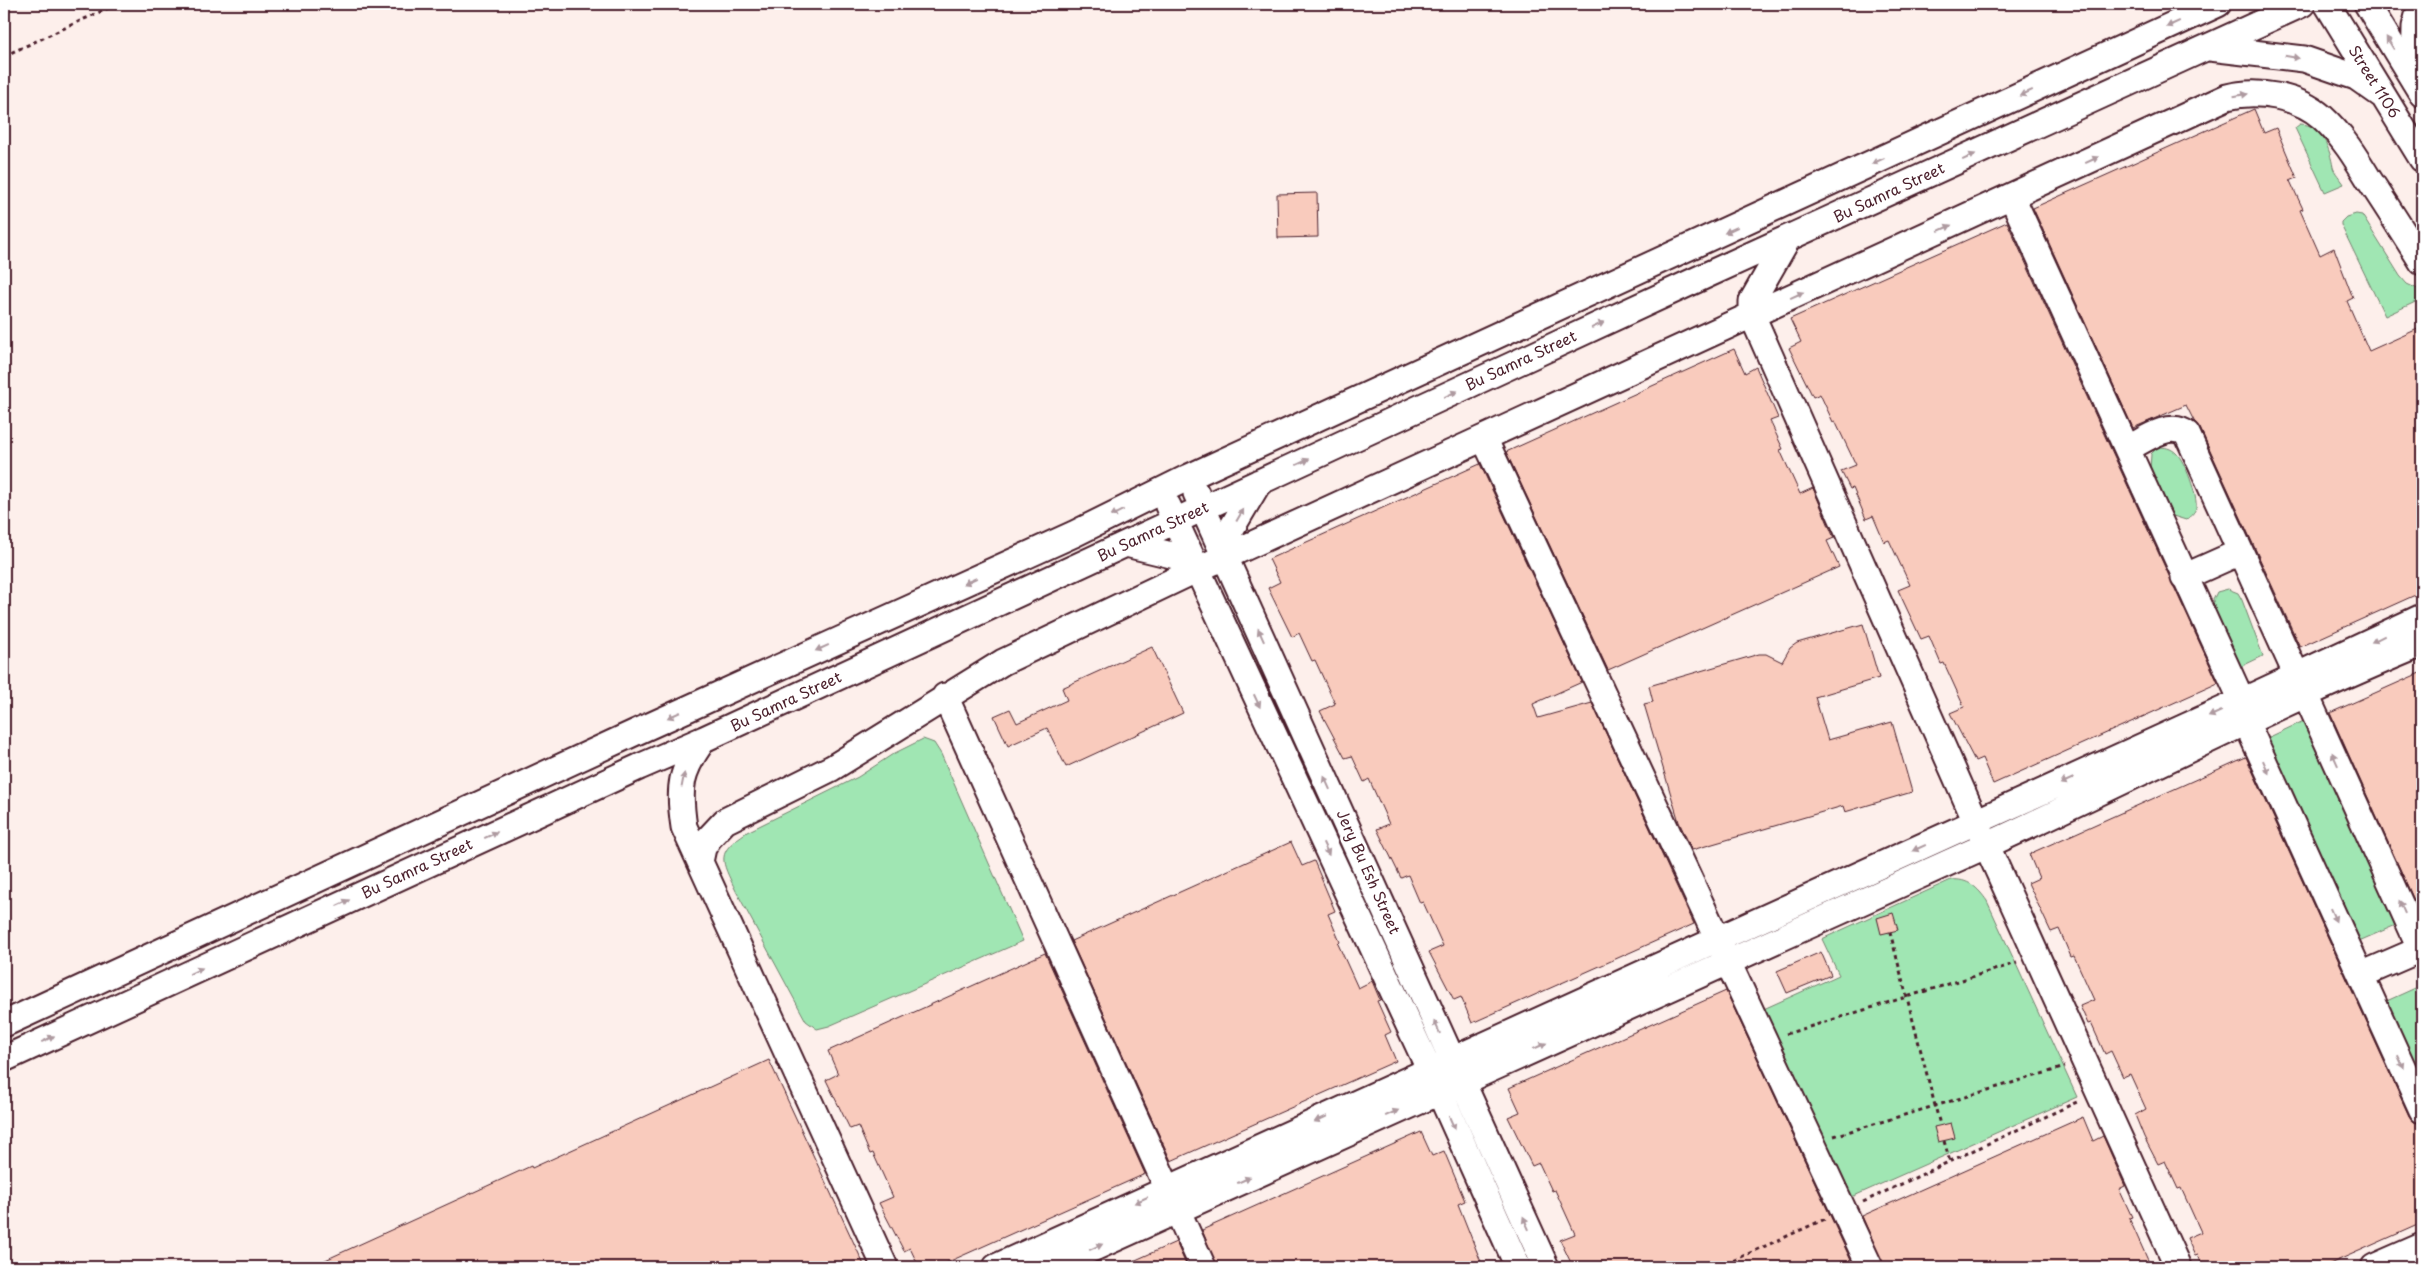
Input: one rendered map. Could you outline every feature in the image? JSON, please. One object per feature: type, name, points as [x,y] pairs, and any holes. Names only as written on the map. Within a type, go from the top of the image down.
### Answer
[{"type":"street","points":[[4,1024],[634,733],[1074,534],[1189,478],[2218,4]]},
{"type":"street","name":"Bu Samra Street","points":[[4,1059],[2302,4]]},
{"type":"street","name":"Street 1106","points":[[2327,4],[2422,160]]},
{"type":"street","points":[[2367,4],[2418,88]]},
{"type":"street","points":[[2418,88],[2415,27],[2421,4]]},
{"type":"street","points":[[2209,48],[2278,54],[2304,59],[2356,77],[2383,96]]},
{"type":"street","points":[[700,862],[703,848],[709,838],[725,821],[832,768],[945,696],[1003,662],[1194,565],[1484,438],[1752,308],[2012,197],[2227,97],[2243,93],[2256,93],[2294,102],[2310,109],[2333,128],[2345,141],[2422,262]]},
{"type":"street","points":[[2012,197],[2127,449],[2422,1110]]},
{"type":"street","points":[[1752,308],[1787,240]]},
{"type":"street","points":[[1752,308],[1976,822],[1988,844],[2178,1267]]},
{"type":"street","points":[[2127,449],[2172,428],[2187,434],[2422,950],[2361,975]]},
{"type":"street","points":[[1484,438],[1870,1267]]},
{"type":"street","name":"Jery Bu Esh Street","points":[[1189,478],[1546,1267]]},
{"type":"street","points":[[1223,552],[1259,482]]},
{"type":"street","name":"Jery Bu Esh Street","points":[[1161,491],[1518,1267]]},
{"type":"street","points":[[1126,544],[1194,565]]},
{"type":"street","points":[[2184,577],[2240,552]]},
{"type":"street","points":[[996,1267],[1172,1200],[1722,951],[1988,844],[2244,712],[2302,685],[2422,617]]},
{"type":"street","points":[[2302,685],[2422,644]]},
{"type":"street","points":[[945,696],[1203,1267]]},
{"type":"street","points":[[1722,951],[1976,822],[2244,712]]},
{"type":"street","points":[[704,739],[690,759],[682,776],[680,797],[684,827],[885,1267]]},
{"type":"street","points":[[1052,1267],[1172,1200]]},
{"type":"street","points":[[2374,1267],[2422,1246]]},
{"type":"path","points":[[4,56],[117,4]]},
{"type":"path","points":[[1890,932],[1940,1125]]},
{"type":"path","points":[[1764,1041],[2038,956]]},
{"type":"path","points":[[1812,1143],[2086,1061]]},
{"type":"path","points":[[1719,1267],[2099,1092]]},
{"type":"path","points":[[1944,1141],[1950,1162]]},
{"type":"green space","points":[[2300,124],[2314,128],[2324,139],[2334,169],[2344,184],[2325,192],[2295,128]]},
{"type":"green space","points":[[2356,214],[2362,215],[2400,276],[2407,284],[2420,290],[2422,299],[2385,316],[2341,225],[2341,222],[2346,217]]},
{"type":"green space","points":[[2158,447],[2168,448],[2180,457],[2190,479],[2195,495],[2196,508],[2186,520],[2173,516],[2150,470],[2151,454]]},
{"type":"green space","points":[[2228,589],[2238,593],[2242,600],[2263,656],[2240,667],[2214,607],[2213,600],[2217,592]]},
{"type":"green space","points":[[2310,718],[2403,922],[2352,944],[2259,742]]},
{"type":"green space","points":[[923,739],[934,743],[941,754],[1023,941],[829,1026],[817,1029],[806,1021],[736,891],[724,864],[726,852],[737,839],[747,832],[858,777],[893,754]]},
{"type":"green space","points":[[1951,880],[1967,882],[1980,892],[1987,901],[2077,1097],[1845,1200],[1757,1012],[1839,975],[1822,939]]},
{"type":"green space","points":[[2422,985],[2422,1095],[2380,1004]]},
{"type":"building","points":[[2254,109],[2264,133],[2276,128],[2297,178],[2290,181],[2303,209],[2300,210],[2320,255],[2334,248],[2353,298],[2347,301],[2369,351],[2422,327],[2422,592],[2300,647],[2200,428],[2186,405],[2133,428],[2033,208]]},
{"type":"building","points":[[1317,193],[1318,237],[1278,238],[1277,194]]},
{"type":"building","points":[[2007,222],[2218,683],[1993,784],[1982,758],[1975,761],[1950,713],[1964,707],[1944,663],[1941,664],[1929,636],[1921,639],[1898,590],[1910,585],[1889,540],[1884,542],[1873,516],[1866,519],[1853,488],[1850,489],[1841,471],[1856,465],[1820,394],[1813,397],[1789,348],[1801,342],[1790,319]]},
{"type":"building","points":[[1734,349],[1745,373],[1756,367],[1778,418],[1770,421],[1783,449],[1780,450],[1800,494],[1813,488],[1834,538],[1827,541],[1839,567],[1608,670],[1506,452]]},
{"type":"building","points":[[1480,464],[1582,682],[1533,704],[1538,718],[1592,703],[1694,924],[1472,1023],[1461,997],[1454,1000],[1429,952],[1443,946],[1423,902],[1420,903],[1408,875],[1401,878],[1377,829],[1389,824],[1369,779],[1364,782],[1352,756],[1345,758],[1320,711],[1335,704],[1315,660],[1312,661],[1299,633],[1292,637],[1268,588],[1280,582],[1269,559]]},
{"type":"building","points":[[1863,624],[1879,678],[1815,697],[1828,740],[1892,722],[1912,792],[1845,812],[1843,806],[1692,850],[1679,822],[1644,704],[1653,702],[1649,686],[1759,654],[1766,654],[1782,662],[1790,648],[1797,643]]},
{"type":"building","points":[[1152,647],[1183,713],[1066,767],[1047,728],[1008,746],[994,716],[1010,709],[1017,723],[1067,700],[1062,688]]},
{"type":"building","points":[[2422,672],[2422,918],[2330,713]]},
{"type":"building","points":[[2246,757],[2409,1116],[2414,1122],[2422,1124],[2422,1223],[2323,1267],[2203,1267],[2198,1255],[2195,1256],[2187,1238],[2201,1232],[2181,1188],[2178,1189],[2165,1161],[2158,1164],[2135,1115],[2146,1109],[2130,1074],[2123,1077],[2111,1051],[2105,1054],[2091,1023],[2088,1024],[2080,1006],[2094,1000],[2074,956],[2071,957],[2059,929],[2051,932],[2028,883],[2039,878],[2029,854]]},
{"type":"building","points":[[1291,842],[1302,866],[1314,861],[1335,911],[1328,914],[1340,942],[1338,944],[1358,988],[1372,981],[1380,1000],[1377,1001],[1391,1032],[1385,1035],[1396,1061],[1171,1161],[1071,941]]},
{"type":"building","points":[[1893,913],[1898,930],[1881,934],[1877,918]]},
{"type":"building","points":[[1821,952],[1831,975],[1787,993],[1777,971]]},
{"type":"building","points":[[1045,953],[1145,1174],[937,1267],[919,1267],[910,1248],[904,1251],[879,1203],[893,1197],[873,1153],[870,1154],[858,1126],[850,1129],[826,1080],[838,1074],[828,1051]]},
{"type":"building","points":[[1726,991],[1854,1267],[1573,1267],[1560,1240],[1575,1234],[1555,1190],[1552,1191],[1539,1163],[1532,1166],[1508,1117],[1520,1112],[1509,1088]]},
{"type":"building","points":[[769,1060],[865,1267],[310,1267],[531,1166],[532,1168]]},
{"type":"building","points":[[2083,1117],[2093,1141],[2103,1136],[2125,1186],[2119,1189],[2132,1217],[2129,1218],[2151,1267],[1884,1267],[1862,1216]]},
{"type":"building","points":[[1951,1123],[1955,1138],[1938,1142],[1934,1127]]},
{"type":"building","points":[[1421,1132],[1432,1156],[1444,1151],[1465,1201],[1458,1204],[1483,1267],[1217,1267],[1202,1230]]},
{"type":"building","points":[[1176,1242],[1187,1267],[1120,1267]]}]
